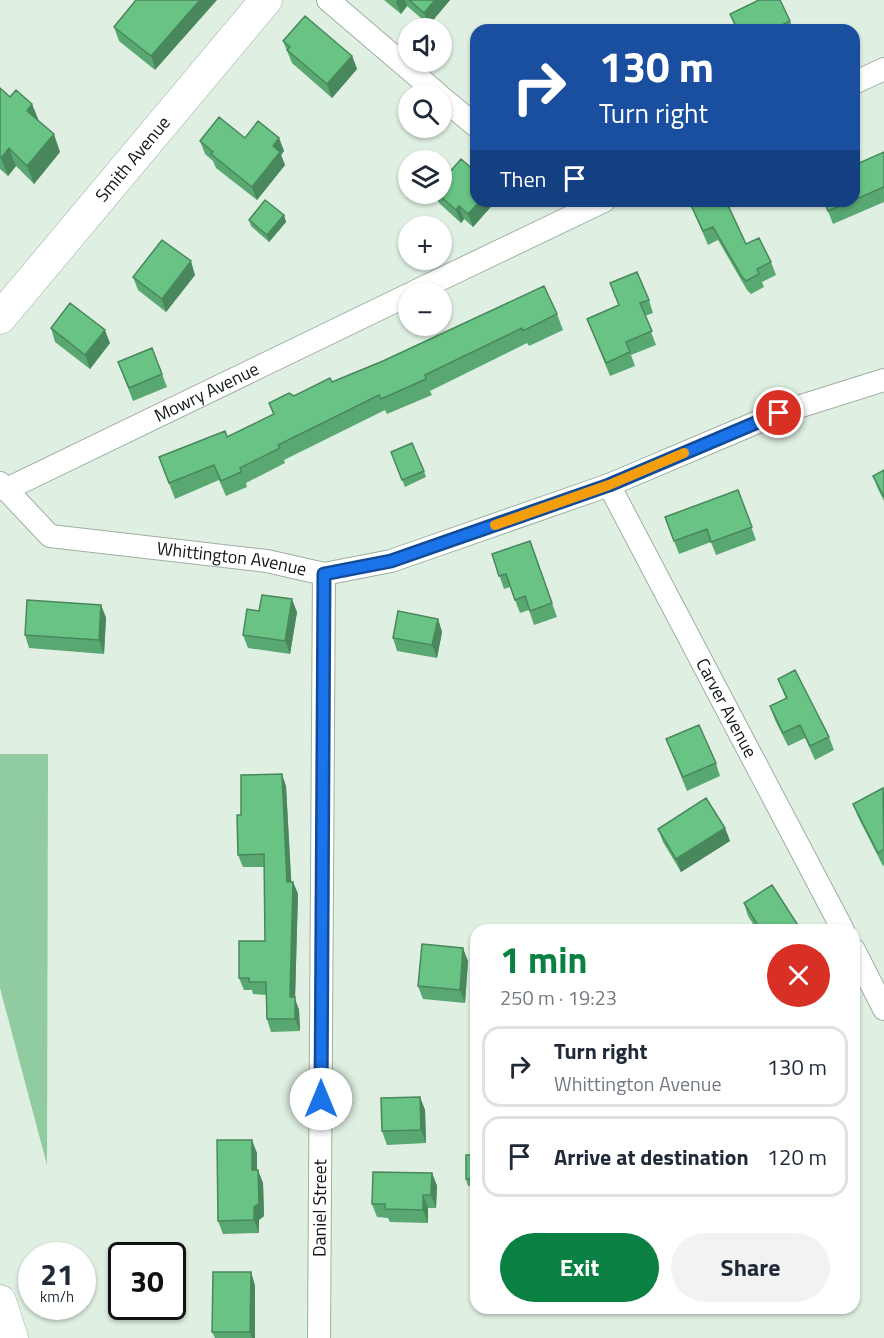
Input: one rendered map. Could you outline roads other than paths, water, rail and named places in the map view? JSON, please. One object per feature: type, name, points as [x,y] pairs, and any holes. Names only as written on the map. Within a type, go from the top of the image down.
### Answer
[{"type":"street","name":"Smith Avenue","points":[[0,318],[266,0]]},
{"type":"street","points":[[328,0],[426,84]]},
{"type":"street","points":[[860,80],[884,69]]},
{"type":"street","points":[[452,106],[470,121]]},
{"type":"street","points":[[432,282],[565,209]]},
{"type":"street","name":"Mowry Avenue","points":[[2,486],[398,300]]},
{"type":"street","name":"Whittington Avenue","points":[[2,486],[50,536],[267,561],[324,574],[391,561],[609,485],[779,413],[884,380]]},
{"type":"street","name":"Carver Avenue","points":[[609,485],[840,924]]},
{"type":"street","name":"Daniel Street","points":[[319,1338],[324,574]]},
{"type":"street","points":[[860,962],[884,1009]]},
{"type":"street","points":[[0,1301],[12,1338]]}]
